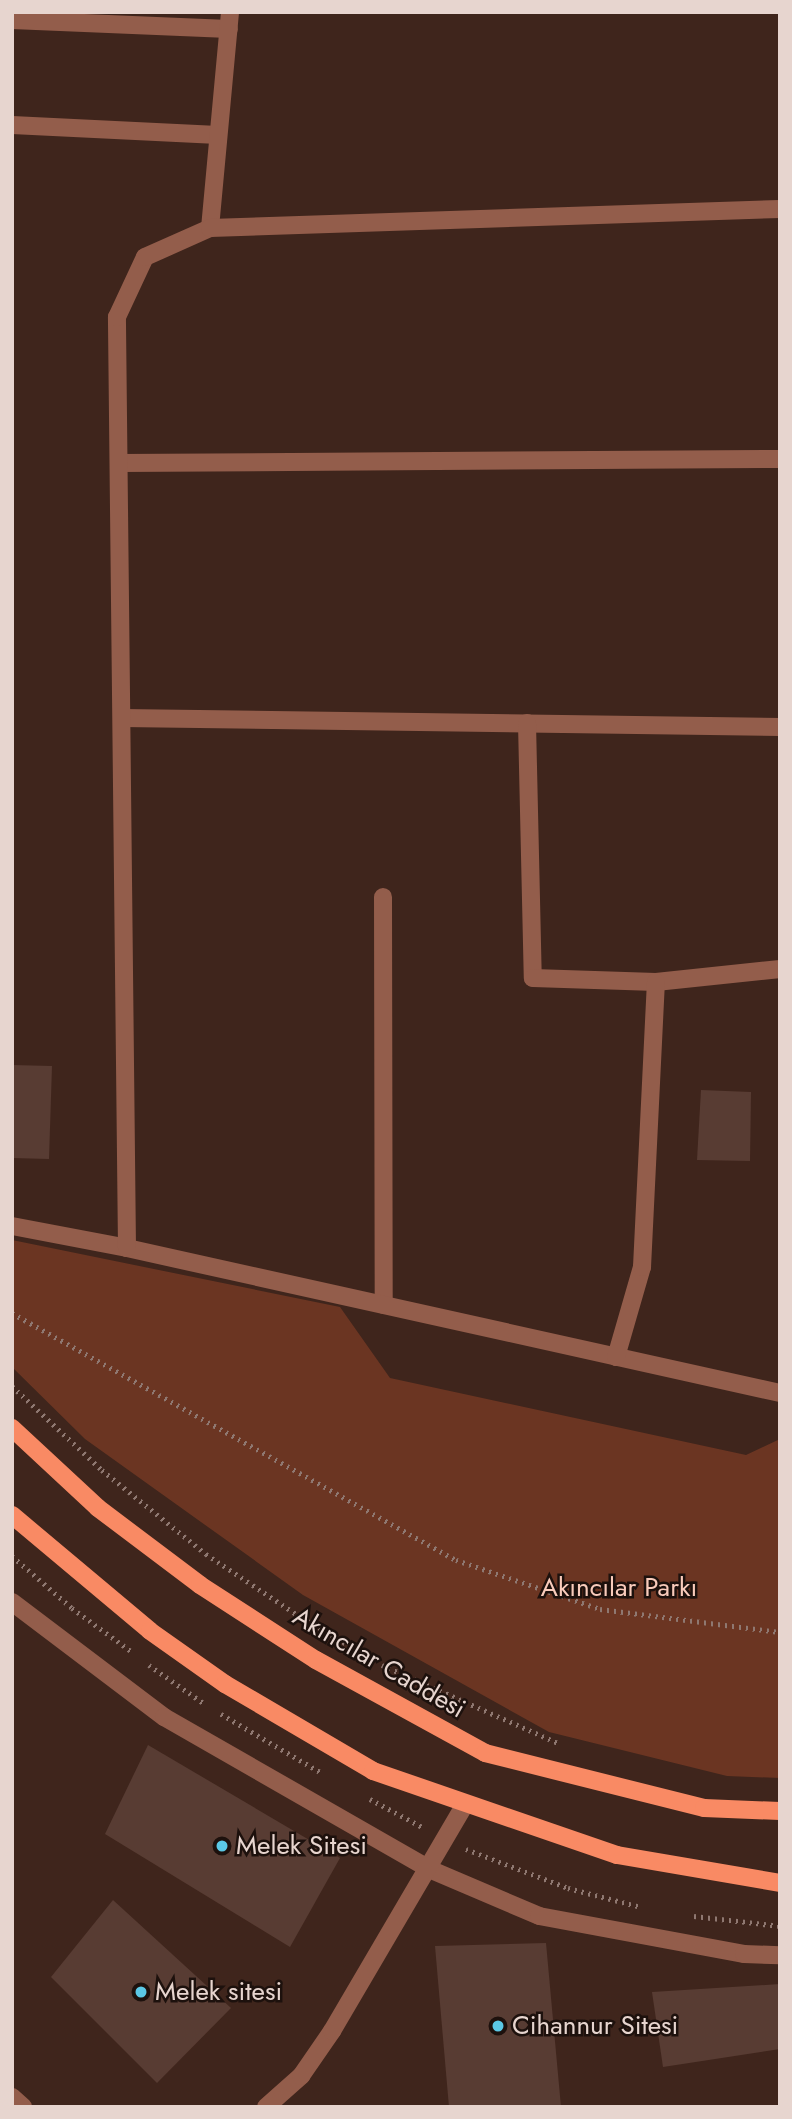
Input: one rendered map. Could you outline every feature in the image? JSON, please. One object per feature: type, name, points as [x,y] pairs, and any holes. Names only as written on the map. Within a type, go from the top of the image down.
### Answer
[{"type":"main road","name":"Akıncılar Caddesi","points":[[12,1428],[98,1508],[200,1585],[316,1660],[485,1753],[704,1808],[780,1811]]},
{"type":"main road","points":[[12,1515],[139,1622],[225,1684],[373,1771],[618,1855],[780,1883]]},
{"type":"street","points":[[12,20],[229,20],[210,228]]},
{"type":"street","points":[[12,125],[218,135]]},
{"type":"street","points":[[127,1248],[117,317],[145,257],[210,228],[780,209]]},
{"type":"street","points":[[119,463],[780,459]]},
{"type":"street","points":[[122,718],[780,727]]},
{"type":"street","points":[[527,723],[533,978],[656,982],[780,969]]},
{"type":"street","points":[[383,897],[384,1305]]},
{"type":"street","points":[[616,1357],[642,1267],[656,982]]},
{"type":"street","points":[[12,1226],[127,1248],[780,1393]]},
{"type":"street","points":[[12,1602],[164,1717],[429,1869],[539,1916],[744,1954],[780,1955]]},
{"type":"street","points":[[266,2107],[301,2076],[309,2065],[429,1869],[465,1804]]},
{"type":"street","points":[[12,2097],[23,2107]]},
{"type":"path","points":[[12,1313],[456,1560],[600,1609],[780,1632]]},
{"type":"path","points":[[12,1386],[102,1470],[206,1554],[300,1617],[381,1664],[564,1745]]},
{"type":"green space","name":"Akıncılar Parkı","points":[[12,1240],[340,1307],[390,1378],[746,1455],[780,1439],[780,1778],[727,1776],[549,1732],[303,1595],[85,1439],[12,1367]]},
{"type":"building","points":[[12,1065],[52,1066],[49,1159],[12,1158]]},
{"type":"building","points":[[701,1090],[751,1092],[750,1161],[697,1160]]},
{"type":"building","name":"Melek Sitesi","points":[[148,1745],[340,1858],[290,1947],[105,1834]]},
{"type":"building","name":"Melek sitesi","points":[[113,1900],[231,2008],[157,2083],[51,1977]]},
{"type":"building","name":"Cihannur Sitesi","points":[[546,1943],[561,2107],[449,2107],[435,1946]]},
{"type":"building","points":[[780,1984],[780,2049],[663,2067],[652,1992]]},
{"type":"place","name":"Melek Sitesi","points":[[222,1846]]},
{"type":"place","name":"Melek sitesi","points":[[141,1992]]},
{"type":"place","name":"Cihannur Sitesi","points":[[498,2026]]}]
